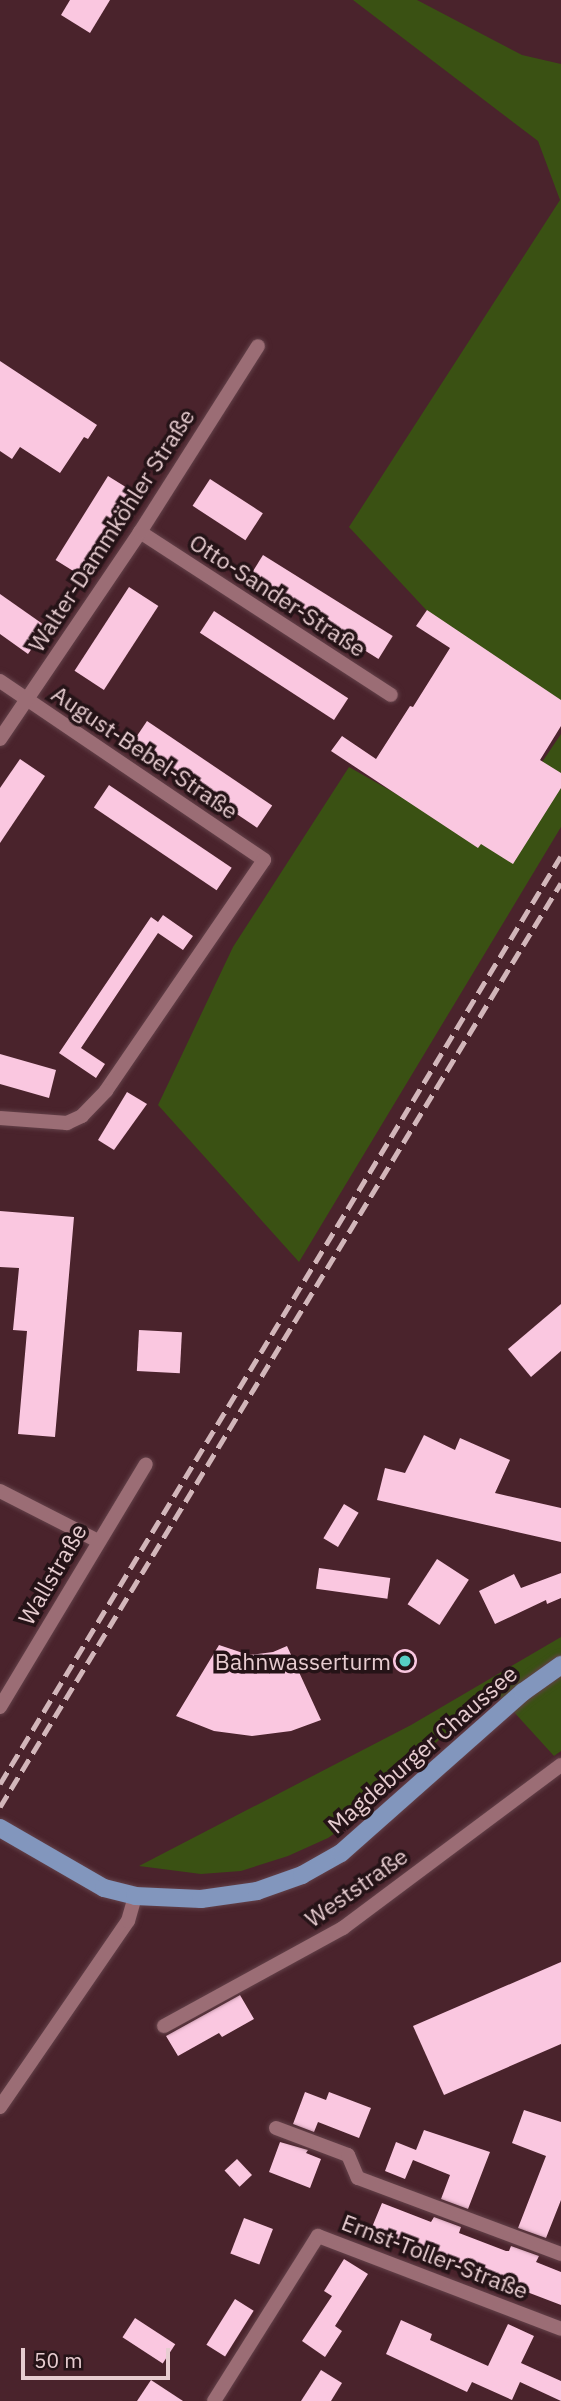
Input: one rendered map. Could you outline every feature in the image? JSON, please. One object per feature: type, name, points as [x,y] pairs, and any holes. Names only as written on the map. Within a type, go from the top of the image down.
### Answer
[{"type":"main road","name":"Magdeburger Chaussee","points":[[0,1828],[104,1888],[135,1896],[165,1899],[226,1896],[280,1884],[319,1866],[380,1822],[523,1692],[561,1665]]},
{"type":"street","name":"Walter-Dammköhler Straße","points":[[0,739],[140,532],[258,346]]},
{"type":"street","name":"Otto-Sander-Straße","points":[[140,532],[391,695]]},
{"type":"street","name":"August-Bebel-Straße","points":[[0,681],[264,860],[106,1091],[82,1116],[67,1124],[0,1118]]},
{"type":"street","name":"Wallstraße","points":[[0,1707],[146,1464]]},
{"type":"street","points":[[0,1491],[29,1503],[98,1541]]},
{"type":"street","name":"Weststraße","points":[[164,2026],[343,1928],[561,1765]]},
{"type":"street","points":[[0,2107],[111,1947],[130,1917],[135,1896]]},
{"type":"street","points":[[276,2128],[348,2155],[358,2178],[561,2254]]},
{"type":"street","name":"Ernst-Toller-Straße","points":[[214,2401],[318,2236],[561,2329]]},
{"type":"green space","points":[[353,0],[417,0],[522,55],[561,64],[561,701],[429,613],[349,527],[560,200],[538,141]]},
{"type":"green space","points":[[561,734],[561,827],[299,1262],[158,1105],[233,947],[349,767],[486,845]]},
{"type":"green space","points":[[561,1637],[561,1751],[554,1756],[493,1689],[354,1820],[328,1838],[288,1856],[241,1871],[201,1874],[139,1866],[411,1725]]},
{"type":"building","points":[[70,0],[110,0],[90,33],[61,15]]},
{"type":"building","points":[[0,361],[97,425],[88,439],[84,437],[60,473],[20,447],[12,459],[0,451]]},
{"type":"building","points":[[108,476],[132,491],[79,575],[56,560]]},
{"type":"building","points":[[210,479],[263,513],[245,540],[193,506]]},
{"type":"building","points":[[263,555],[393,636],[378,659],[249,578]]},
{"type":"building","points":[[129,587],[158,606],[104,690],[75,671]]},
{"type":"building","points":[[0,594],[47,627],[28,654],[0,634]]},
{"type":"building","points":[[427,610],[561,700],[561,726],[540,760],[561,773],[561,788],[513,864],[481,844],[478,848],[331,751],[342,736],[376,759],[410,706],[413,707],[450,648],[416,626]]},
{"type":"building","points":[[214,611],[348,698],[334,720],[200,633]]},
{"type":"building","points":[[147,721],[272,805],[257,828],[132,743]]},
{"type":"building","points":[[20,759],[45,776],[0,843],[0,788]]},
{"type":"building","points":[[109,785],[232,868],[217,890],[94,807]]},
{"type":"building","points":[[163,915],[193,936],[183,950],[158,933],[81,1048],[105,1064],[96,1078],[59,1053],[151,917],[158,922]]},
{"type":"building","points":[[0,1054],[56,1070],[49,1098],[0,1084]]},
{"type":"building","points":[[127,1092],[147,1104],[114,1150],[98,1140]]},
{"type":"building","points":[[0,1211],[74,1217],[55,1437],[18,1434],[27,1331],[13,1330],[19,1268],[0,1267]]},
{"type":"building","points":[[561,1304],[561,1351],[531,1377],[508,1349]]},
{"type":"building","points":[[139,1330],[182,1332],[180,1373],[137,1371]]},
{"type":"building","points":[[424,1435],[455,1450],[460,1438],[510,1460],[495,1493],[561,1508],[561,1542],[377,1500],[385,1468],[405,1473]]},
{"type":"building","points":[[344,1504],[359,1513],[338,1547],[323,1538]]},
{"type":"building","points":[[437,1559],[469,1580],[439,1625],[408,1604]]},
{"type":"building","points":[[319,1568],[390,1578],[387,1599],[316,1589]]},
{"type":"building","points":[[561,1573],[561,1598],[547,1604],[546,1600],[495,1624],[479,1591],[514,1574],[521,1588]]},
{"type":"building","points":[[219,1645],[249,1655],[273,1652],[287,1646],[321,1720],[291,1731],[252,1736],[214,1731],[176,1716]]},
{"type":"building","name":"Bahnwasserturm","points":[[405,1649],[414,1652],[417,1661],[414,1670],[405,1673],[396,1670],[393,1661],[396,1652]]},
{"type":"building","points":[[561,1962],[561,2044],[444,2095],[413,2026]]},
{"type":"building","points":[[240,1995],[254,2019],[222,2037],[219,2033],[178,2056],[166,2036]]},
{"type":"building","points":[[305,2092],[326,2100],[329,2092],[371,2108],[359,2138],[318,2122],[314,2132],[293,2124]]},
{"type":"building","points":[[524,2110],[561,2122],[561,2200],[546,2238],[518,2228],[546,2156],[512,2143]]},
{"type":"building","points":[[424,2130],[490,2152],[468,2209],[441,2199],[450,2175],[413,2160],[405,2179],[385,2171],[396,2142],[416,2150]]},
{"type":"building","points":[[280,2142],[308,2150],[306,2153],[321,2159],[310,2188],[269,2172]]},
{"type":"building","points":[[237,2159],[252,2175],[240,2187],[225,2171]]},
{"type":"building","points":[[382,2203],[431,2222],[434,2217],[461,2227],[459,2233],[506,2251],[509,2251],[511,2246],[539,2256],[536,2262],[561,2272],[561,2305],[370,2232]]},
{"type":"building","points":[[244,2218],[273,2229],[259,2265],[230,2253]]},
{"type":"building","points":[[344,2259],[368,2274],[335,2326],[342,2331],[325,2357],[302,2341],[332,2296],[324,2291]]},
{"type":"building","points":[[235,2299],[254,2311],[225,2356],[206,2345]]},
{"type":"building","points":[[135,2318],[175,2344],[163,2363],[122,2337]]},
{"type":"building","points":[[401,2320],[432,2334],[430,2340],[488,2366],[508,2324],[534,2336],[521,2363],[561,2381],[561,2401],[520,2382],[512,2400],[472,2382],[467,2392],[386,2354]]},
{"type":"building","points":[[321,2370],[342,2383],[331,2401],[301,2401]]},
{"type":"building","points":[[151,2380],[183,2401],[137,2401]]},
{"type":"railway","points":[[0,1784],[561,856]]},
{"type":"railway","points":[[0,1807],[561,883]]},
{"type":"place","name":"Bahnwasserturm","points":[[405,1661]]}]
